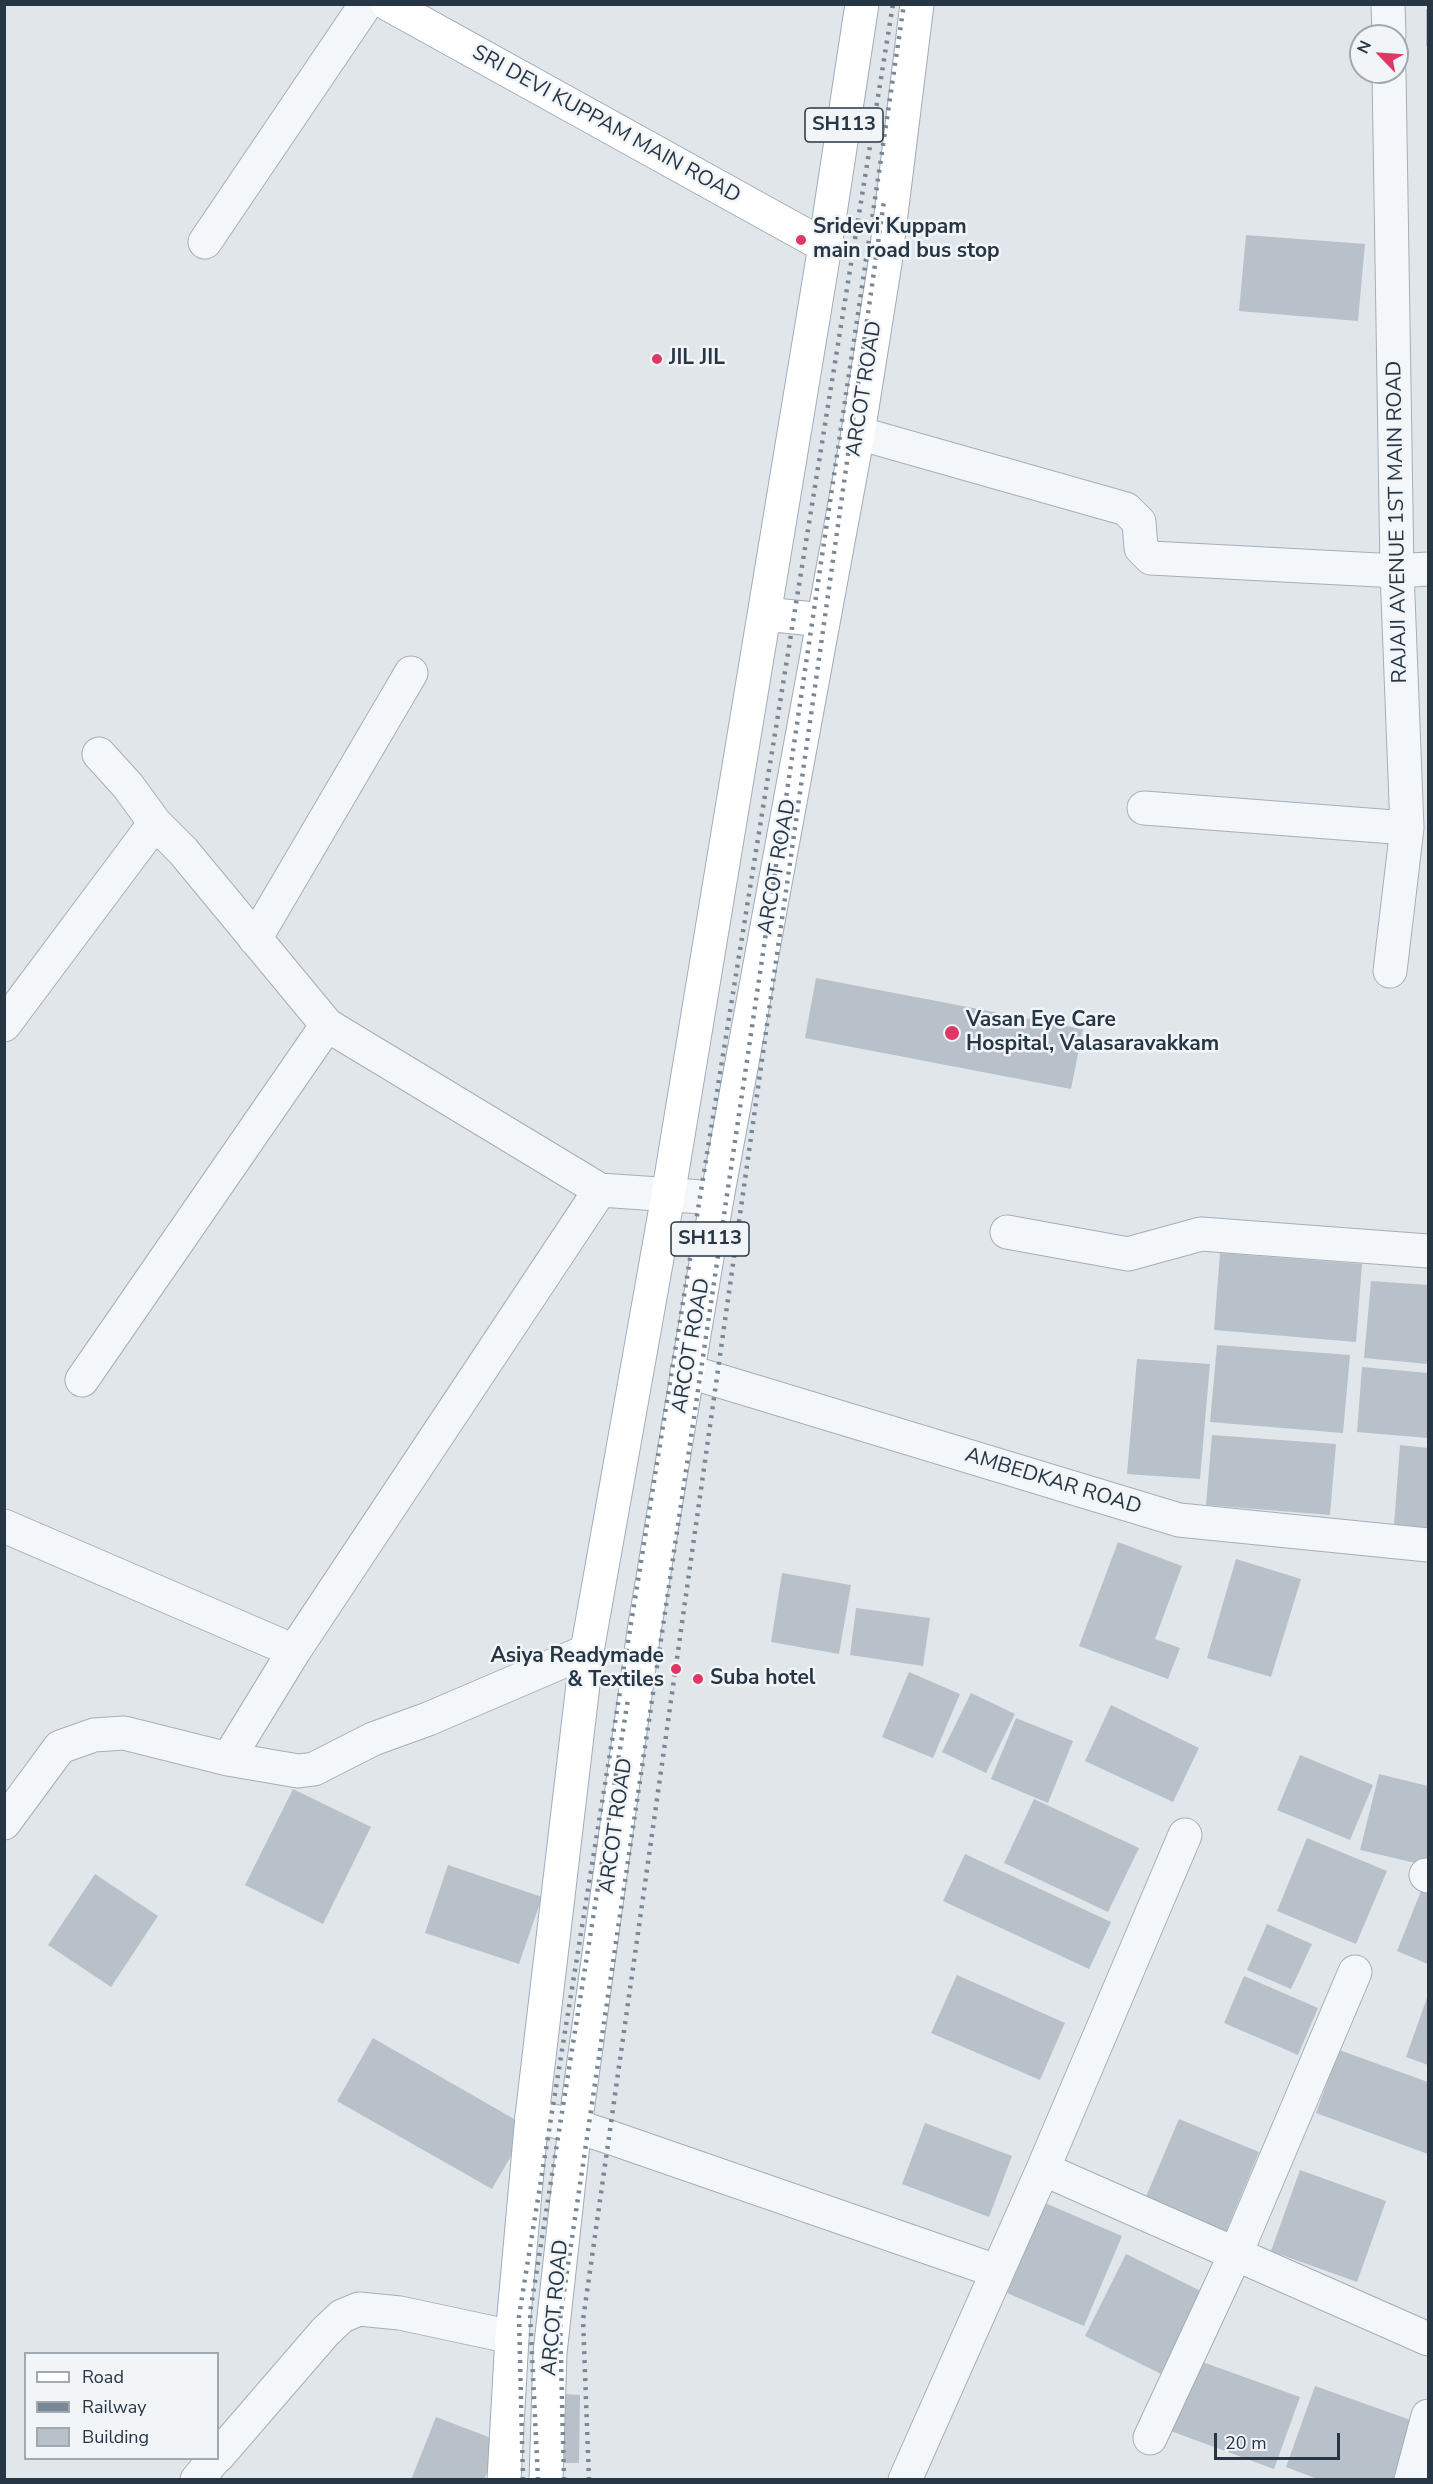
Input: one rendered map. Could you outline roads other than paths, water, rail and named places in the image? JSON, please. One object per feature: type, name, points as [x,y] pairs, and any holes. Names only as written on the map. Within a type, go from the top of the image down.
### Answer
[{"type":"main road","name":"SRI DEVI KUPPAM MAIN ROAD","points":[[388,4],[825,246]]},
{"type":"main road","name":"ARCOT ROAD","points":[[504,2480],[512,2337],[532,2116],[586,1651],[668,1196],[825,246],[862,4]]},
{"type":"main road","name":"ARCOT ROAD","points":[[546,2480],[550,2353],[575,2126],[643,1643],[717,1198],[858,433],[885,263],[917,4]]},
{"type":"main road","points":[[765,614],[823,620]]},
{"type":"street","points":[[205,242],[366,4]]},
{"type":"street","points":[[1389,4],[1389,24]]},
{"type":"street","name":"RAJAJI AVENUE 1ST MAIN ROAD","points":[[1390,84],[1413,570],[1407,828],[1390,971]]},
{"type":"street","points":[[858,433],[1126,509],[1139,522],[1141,548],[1151,558],[1413,570]]},
{"type":"street","points":[[255,939],[411,673]]},
{"type":"street","points":[[99,754],[128,786],[155,823],[183,851],[327,1025],[600,1190],[717,1198]]},
{"type":"street","points":[[1144,808],[1407,828]]},
{"type":"street","points":[[4,1025],[155,823]]},
{"type":"street","points":[[82,1380],[327,1025]]},
{"type":"street","points":[[228,1759],[294,1651],[600,1190]]},
{"type":"street","points":[[1006,1232],[1128,1254],[1201,1234],[1428,1251]]},
{"type":"street","name":"AMBEDKAR ROAD","points":[[687,1371],[1179,1520],[1428,1545]]},
{"type":"street","points":[[4,1526],[294,1651]]},
{"type":"street","points":[[4,1823],[40,1771],[60,1747],[94,1735],[124,1733],[228,1759],[298,1771],[314,1769],[373,1739],[428,1719],[586,1651]]},
{"type":"street","points":[[905,2480],[1043,2169],[1185,1835]]},
{"type":"street","points":[[1150,2438],[1236,2253],[1355,1972]]},
{"type":"street","points":[[532,2116],[575,2126],[996,2271]]},
{"type":"street","points":[[1043,2169],[1428,2339]]},
{"type":"street","points":[[219,2454],[325,2332],[342,2316],[359,2309],[400,2313],[512,2337]]},
{"type":"street","points":[[1411,2480],[1428,2416]]},
{"type":"street","points":[[197,2480],[214,2460]]},
{"type":"railway","points":[[523,2480],[519,2316],[893,4]]},
{"type":"railway","points":[[564,2480],[560,2319],[904,4]]},
{"type":"railway","points":[[589,2480],[583,2320],[884,201]]},
{"type":"railway","points":[[538,2480],[530,2313],[628,1699]]},
{"type":"place","name":"Sridevi Kuppam main road bus stop","points":[[801,240]]},
{"type":"place","name":"JIL JIL","points":[[657,359]]},
{"type":"place","name":"Vasan Eye Care Hospital, Valasaravakkam","points":[[952,1033]]},
{"type":"place","name":"Asiya Readymade & Textiles","points":[[676,1669]]},
{"type":"place","name":"Suba hotel","points":[[698,1679]]}]
